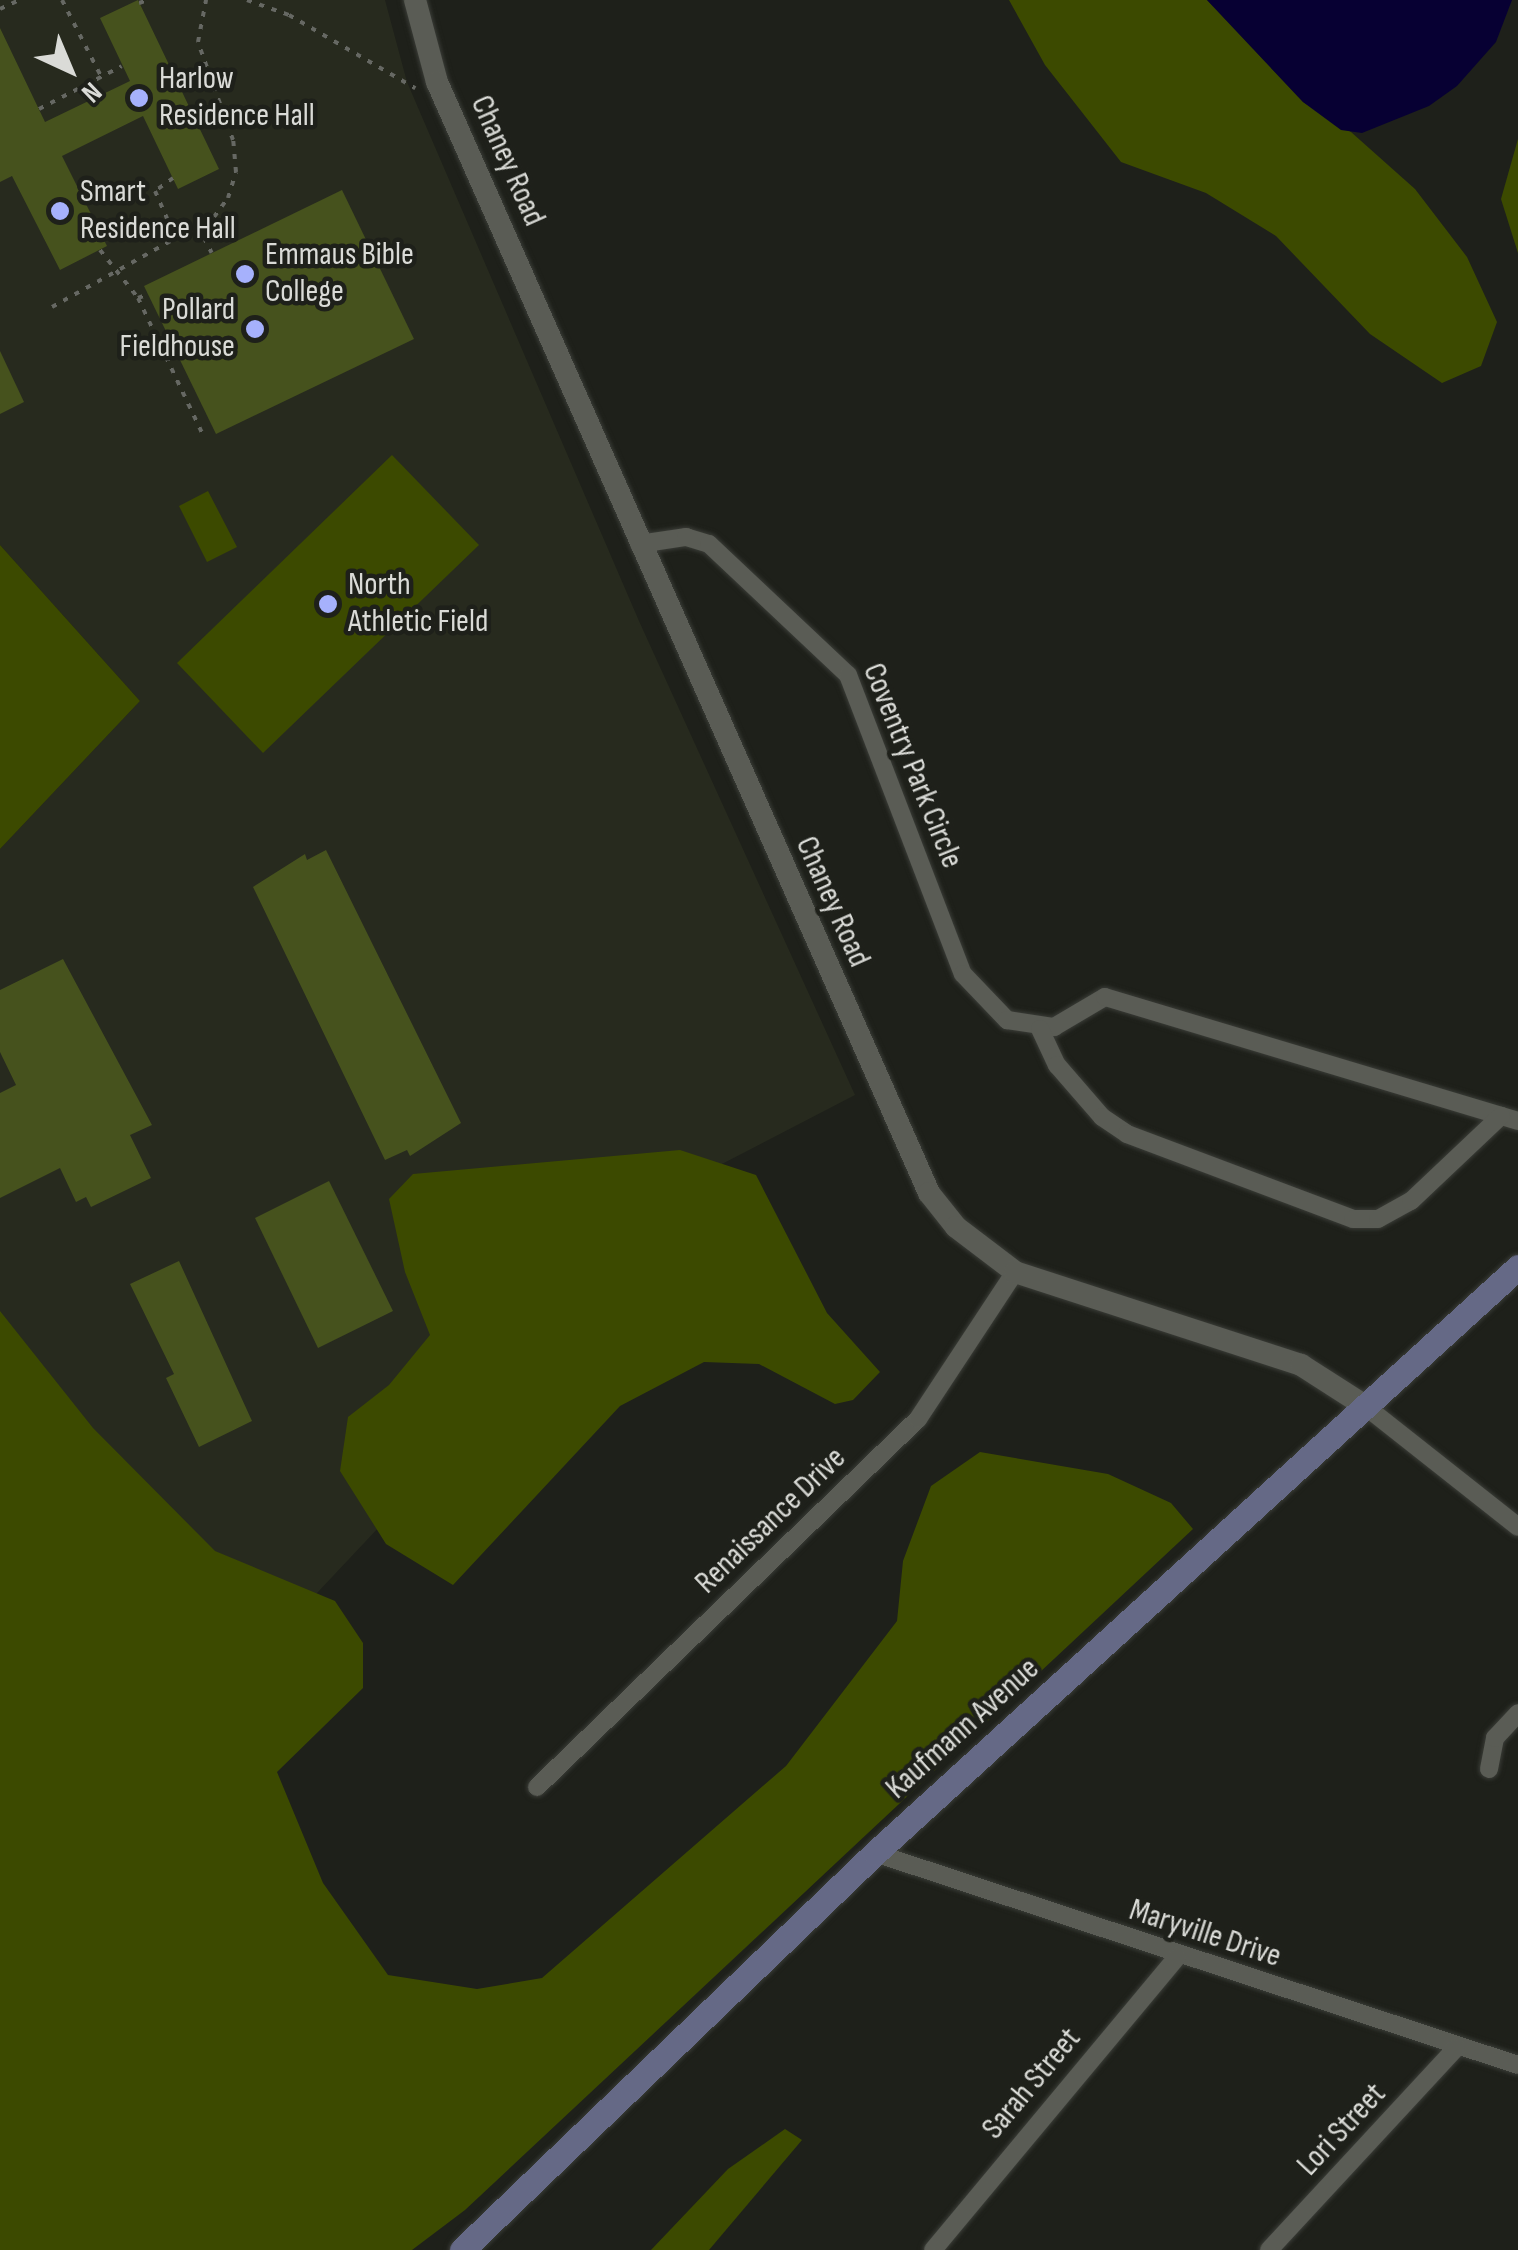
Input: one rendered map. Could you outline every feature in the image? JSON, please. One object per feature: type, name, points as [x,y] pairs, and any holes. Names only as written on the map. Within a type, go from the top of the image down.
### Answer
[{"type":"main road","name":"Kaufmann Avenue","points":[[462,2250],[875,1853],[1518,1267]]},
{"type":"street","name":"Chaney Road","points":[[415,0],[437,82],[913,1166],[956,1226],[1015,1272],[1301,1365],[1365,1406],[1518,1526]]},
{"type":"street","name":"Coventry Park Circle","points":[[639,544],[686,536],[709,544],[848,675],[963,974],[1007,1020],[1040,1029]]},
{"type":"street","points":[[1106,997],[1510,1118],[1411,1202],[1378,1219],[1353,1219],[1126,1134],[1102,1117],[1057,1065],[1040,1029],[1077,1017],[1106,997]]},
{"type":"street","name":"Renaissance Drive","points":[[537,1788],[918,1419],[1015,1272]]},
{"type":"street","points":[[1489,1768],[1496,1738],[1518,1712]]},
{"type":"street","name":"Maryville Drive","points":[[875,1853],[1177,1957],[1518,2066]]},
{"type":"street","name":"Sarah Street","points":[[933,2250],[1177,1957]]},
{"type":"street","name":"Lori Street","points":[[1270,2250],[1456,2048]]},
{"type":"path","points":[[0,9],[20,0]]},
{"type":"path","points":[[62,0],[102,78]]},
{"type":"path","points":[[139,3],[148,0]]},
{"type":"path","points":[[52,307],[198,226],[228,198],[236,172],[233,140],[198,42],[206,0]]},
{"type":"path","points":[[248,0],[289,15],[416,88]]},
{"type":"path","points":[[39,109],[122,66]]},
{"type":"path","points":[[173,178],[155,191],[176,238]]},
{"type":"path","points":[[198,226],[212,253]]},
{"type":"path","points":[[100,250],[111,272],[138,298],[204,437]]},
{"type":"path","points":[[138,298],[149,294]]},
{"type":"shaded area","points":[[0,0],[385,0],[407,82],[639,621],[855,1095],[720,1165],[252,1662],[0,1332],[0,849],[140,701],[0,545]]},
{"type":"shaded area","points":[[1207,0],[1512,0],[1496,42],[1457,86],[1429,106],[1362,133],[1341,130],[1303,102]]},
{"type":"green space","points":[[1009,0],[1207,0],[1303,102],[1351,132],[1415,189],[1467,257],[1497,322],[1481,366],[1442,383],[1370,334],[1276,236],[1206,193],[1121,162],[1045,65]]},
{"type":"green space","points":[[1518,139],[1518,253],[1501,199]]},
{"type":"green space","name":"North Athletic Field","points":[[392,455],[479,545],[263,753],[177,663]]},
{"type":"green space","points":[[208,491],[237,547],[207,562],[179,506]]},
{"type":"green space","points":[[0,545],[140,701],[0,849]]},
{"type":"green space","points":[[680,1150],[756,1175],[827,1313],[880,1372],[853,1400],[835,1404],[759,1364],[704,1362],[620,1406],[453,1585],[386,1544],[340,1471],[348,1417],[389,1385],[430,1335],[405,1272],[389,1199],[413,1174]]},
{"type":"green space","points":[[0,1311],[93,1428],[215,1551],[335,1601],[363,1643],[363,1688],[277,1772],[323,1883],[388,1975],[477,1989],[542,1978],[786,1766],[897,1621],[903,1561],[931,1486],[980,1452],[1108,1474],[1171,1503],[1193,1529],[465,2210],[412,2250],[0,2250]]},
{"type":"green space","points":[[785,2129],[802,2140],[709,2250],[651,2250],[728,2169]]},
{"type":"building","points":[[138,0],[219,169],[178,189],[143,116],[62,156],[107,246],[60,270],[12,176],[0,182],[0,28],[45,122],[130,81],[100,18]]},
{"type":"building","name":"Pollard Fieldhouse","points":[[342,190],[414,339],[216,434],[144,286]]},
{"type":"building","points":[[0,351],[24,402],[0,414]]},
{"type":"building","points":[[326,850],[461,1123],[410,1156],[407,1150],[385,1160],[253,887],[305,854],[307,860]]},
{"type":"building","points":[[63,959],[152,1125],[130,1135],[151,1178],[91,1207],[86,1197],[76,1202],[60,1168],[0,1198],[0,1093],[16,1085],[0,1052],[0,990]]},
{"type":"building","points":[[329,1181],[393,1311],[318,1348],[255,1218]]},
{"type":"building","points":[[179,1261],[252,1421],[199,1447],[166,1378],[174,1374],[130,1284]]},
{"type":"place","name":"Harlow Residence Hall","points":[[139,98]]},
{"type":"place","name":"Smart Residence Hall","points":[[60,211]]},
{"type":"place","name":"Emmaus Bible College","points":[[245,274]]},
{"type":"place","name":"Pollard Fieldhouse","points":[[255,329]]},
{"type":"place","name":"North Athletic Field","points":[[328,604]]}]
